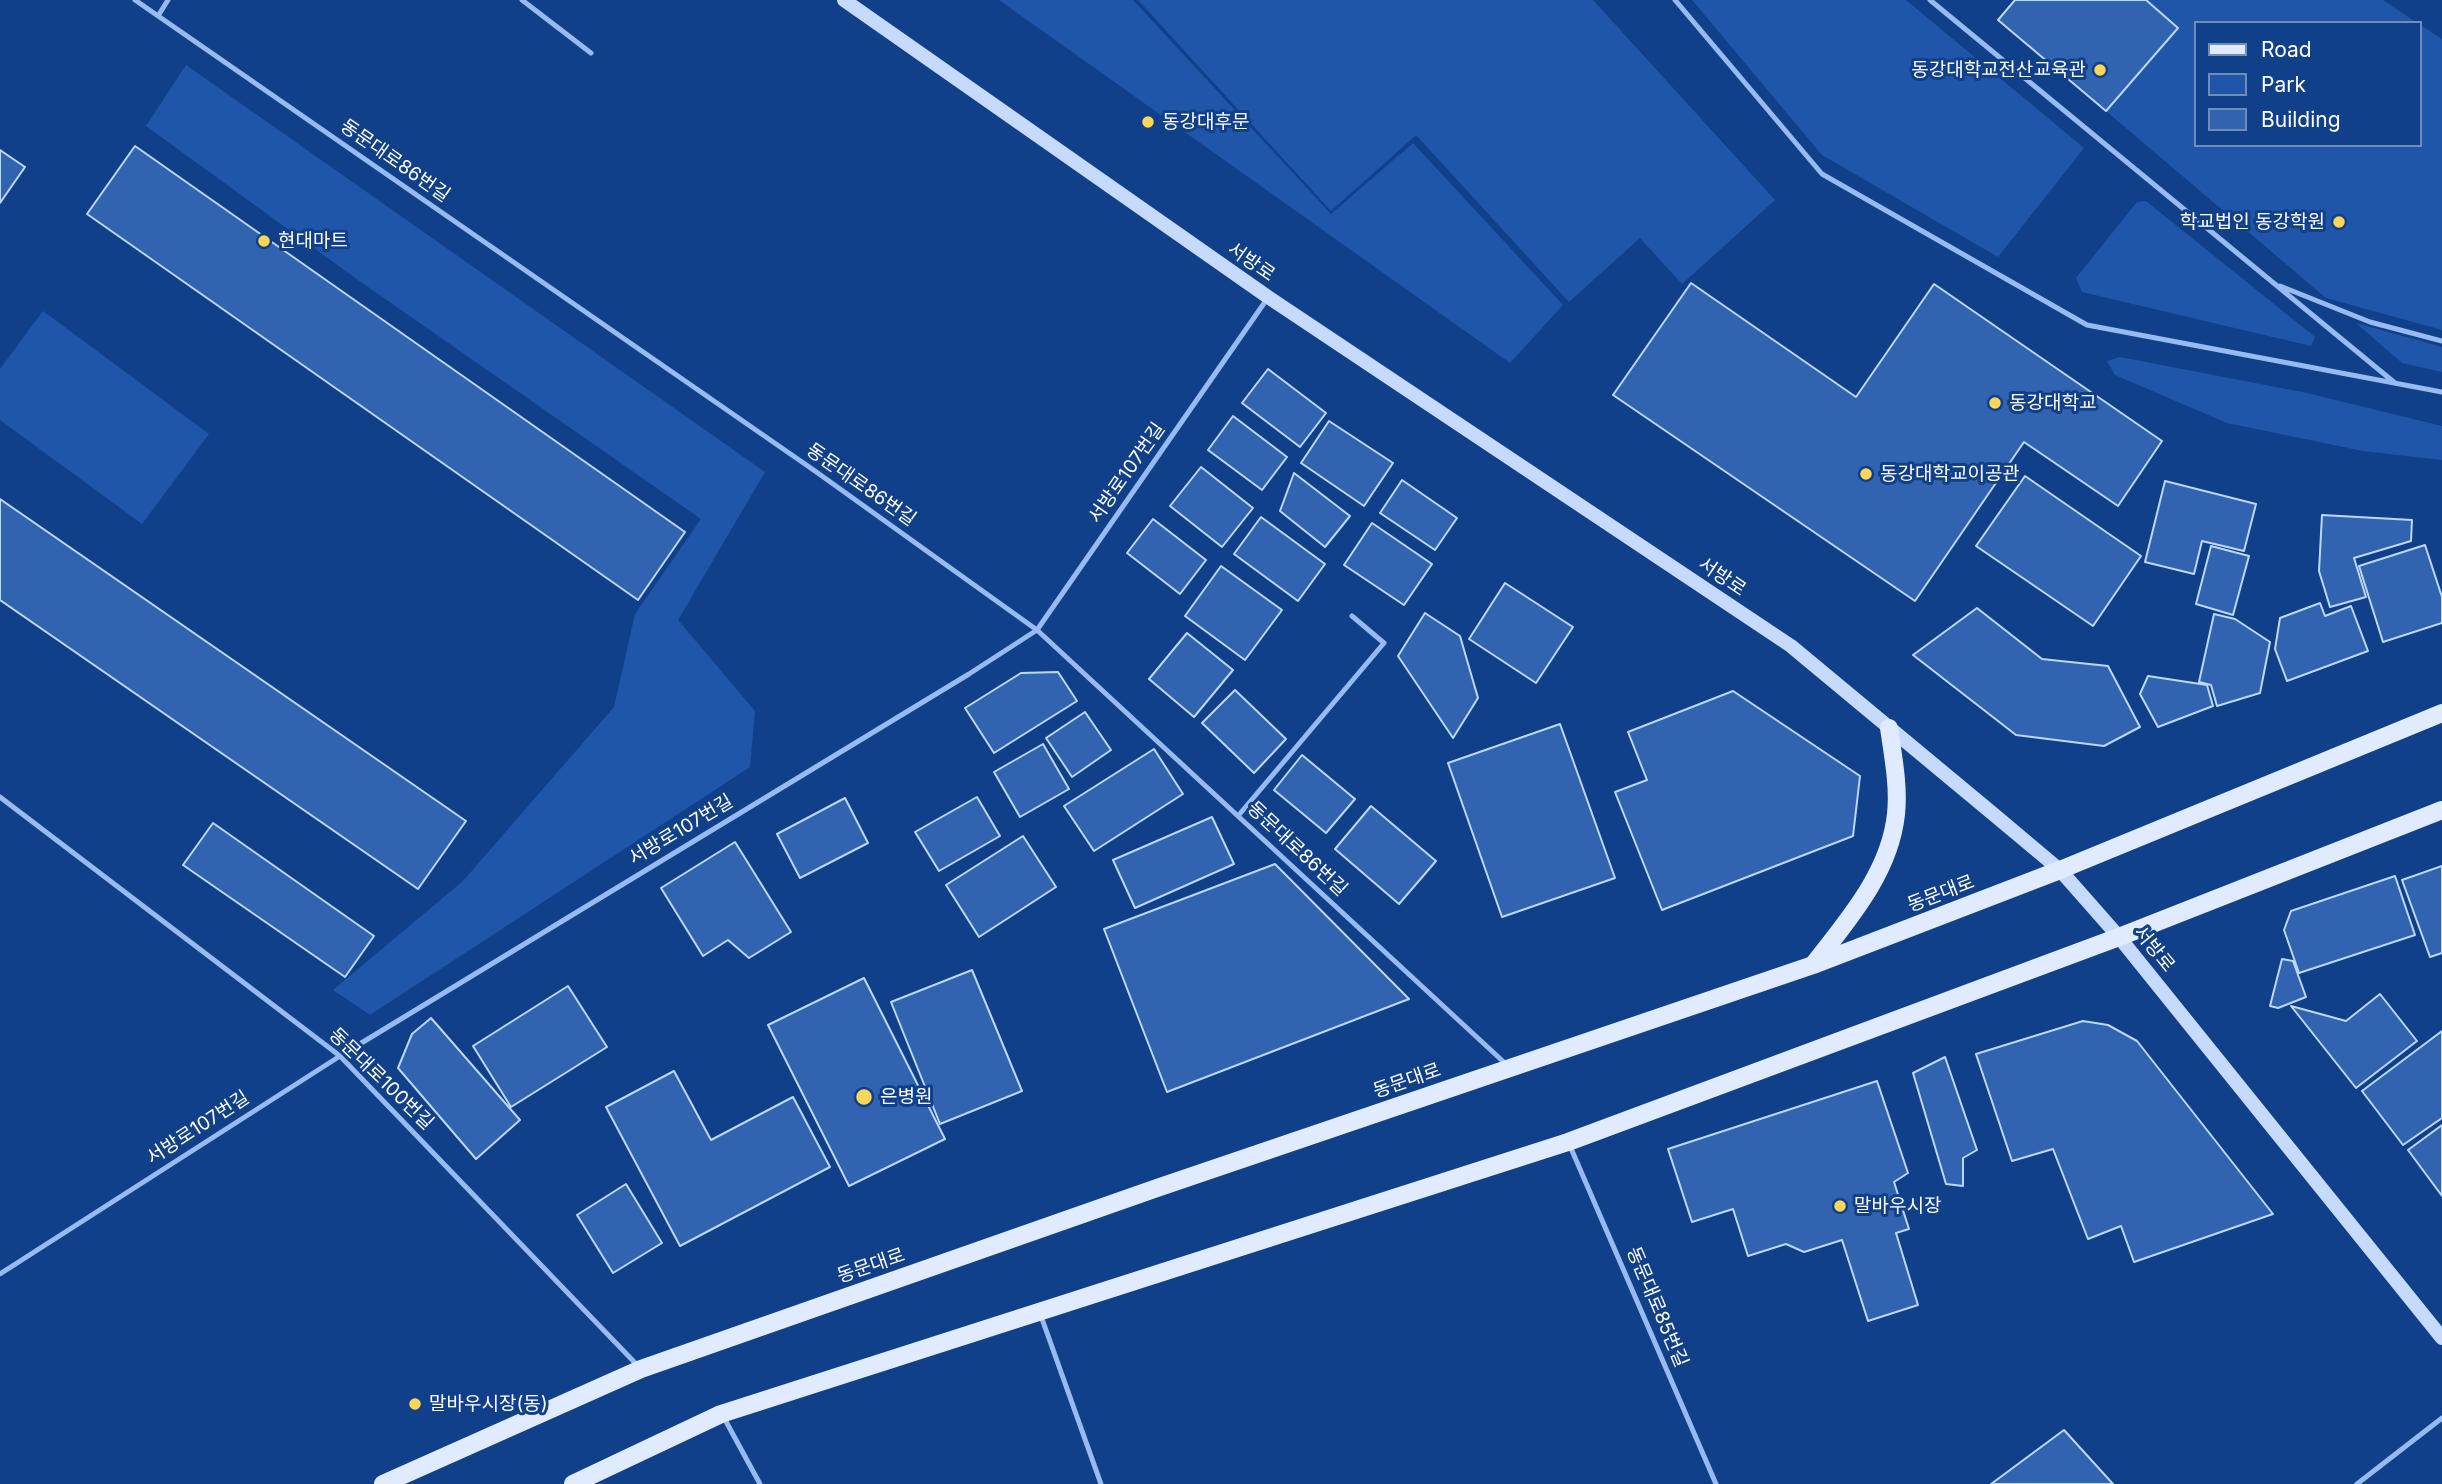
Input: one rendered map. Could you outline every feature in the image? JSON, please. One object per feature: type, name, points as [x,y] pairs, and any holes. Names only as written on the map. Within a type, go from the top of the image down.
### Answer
[{"type":"main road","name":"서방로","points":[[844,0],[1268,297],[1791,646],[2060,870],[2119,937],[2442,1338]]},
{"type":"main road","name":"동문대로","points":[[383,1484],[641,1369],[1813,965],[2060,870],[2442,713]]},
{"type":"main road","points":[[1813,965],[1863,900],[1885,855],[1896,816],[1896,776],[1889,728]]},
{"type":"main road","points":[[573,1484],[721,1414],[1568,1142],[2119,937],[2442,810]]},
{"type":"lane","name":"동문대로86번길","points":[[135,0],[815,471],[1037,630],[1510,1068]]},
{"type":"lane","points":[[158,16],[168,0]]},
{"type":"lane","points":[[522,0],[591,53]]},
{"type":"lane","points":[[1675,0],[1822,174],[2087,325],[2442,392]]},
{"type":"lane","points":[[1930,0],[2397,385]]},
{"type":"lane","points":[[2274,284],[2370,322],[2442,341]]},
{"type":"lane","name":"서방로107번길","points":[[0,1274],[340,1056],[1037,630],[1268,297]]},
{"type":"lane","points":[[1238,816],[1384,643],[1352,616]]},
{"type":"lane","name":"동문대로100번길","points":[[0,797],[340,1056],[641,1369]]},
{"type":"lane","name":"동문대로85번길","points":[[1568,1142],[1716,1484]]},
{"type":"lane","points":[[1039,1310],[1101,1484]]},
{"type":"lane","points":[[721,1414],[760,1484]]},
{"type":"lane","points":[[2357,1484],[2442,1418]]},
{"type":"green space","points":[[999,0],[1133,0],[1331,214],[1413,143],[1563,305],[1510,363]]},
{"type":"green space","points":[[1138,0],[1593,0],[1775,200],[1682,284],[1640,238],[1569,302],[1416,135],[1331,211]]},
{"type":"green space","points":[[1692,0],[1906,0],[2084,148],[1998,257],[1822,155]]},
{"type":"green space","name":"학교법인 동강학원","points":[[2146,0],[2383,0],[2414,21],[2194,21],[2194,147],[2421,147],[2421,25],[2442,39],[2442,330],[2326,298],[2106,111],[2178,28]]},
{"type":"green space","points":[[186,65],[765,472],[678,620],[755,711],[750,767],[370,1015],[333,990],[463,881],[614,707],[635,614],[701,519],[358,280],[146,126]]},
{"type":"green space","points":[[2146,201],[2315,337],[2311,346],[2082,292],[2076,278],[2137,202]]},
{"type":"green space","points":[[43,311],[209,434],[142,524],[0,420],[0,369]]},
{"type":"green space","points":[[2356,323],[2442,347],[2442,372],[2402,363]]},
{"type":"green space","points":[[2120,357],[2307,393],[2442,426],[2442,460],[2363,451],[2227,423],[2115,375],[2107,361]]},
{"type":"building","name":"동강대학교전산교육관","points":[[2015,0],[2146,0],[2178,28],[2106,111],[1998,20]]},
{"type":"building","points":[[135,146],[685,532],[638,600],[87,214]]},
{"type":"building","points":[[0,150],[25,167],[0,203]]},
{"type":"building","name":"동강대학교이공관","points":[[1691,283],[1856,397],[1934,284],[2162,441],[2118,506],[2024,442],[1915,601],[1613,395]]},
{"type":"building","points":[[1268,369],[1326,413],[1300,447],[1242,403]]},
{"type":"building","points":[[1233,416],[1287,457],[1262,490],[1208,450]]},
{"type":"building","points":[[1329,421],[1393,463],[1364,506],[1301,463]]},
{"type":"building","points":[[1201,467],[1253,508],[1222,547],[1170,506]]},
{"type":"building","points":[[1294,473],[1350,516],[1325,547],[1280,511]]},
{"type":"building","points":[[2025,476],[2141,556],[2093,626],[1976,546]]},
{"type":"building","points":[[1402,480],[1457,518],[1435,550],[1380,513]]},
{"type":"building","points":[[2165,481],[2256,504],[2244,551],[2202,541],[2194,574],[2145,562]]},
{"type":"building","points":[[0,499],[466,821],[418,889],[0,600]]},
{"type":"building","points":[[2322,515],[2412,520],[2411,541],[2354,558],[2366,597],[2330,607],[2319,571]]},
{"type":"building","points":[[1261,517],[1325,564],[1298,601],[1234,554]]},
{"type":"building","points":[[1153,519],[1206,560],[1180,594],[1127,553]]},
{"type":"building","points":[[1372,523],[1432,564],[1404,605],[1344,565]]},
{"type":"building","points":[[2425,545],[2442,597],[2442,623],[2383,642],[2359,566]]},
{"type":"building","points":[[2211,546],[2249,556],[2233,615],[2196,604]]},
{"type":"building","points":[[1221,566],[1282,610],[1245,660],[1185,616]]},
{"type":"building","points":[[1505,583],[1573,627],[1536,683],[1469,639]]},
{"type":"building","points":[[2320,603],[2325,616],[2351,606],[2368,651],[2287,681],[2275,649],[2280,618]]},
{"type":"building","points":[[1977,608],[2042,659],[2108,666],[2140,727],[2104,746],[2016,735],[1913,655]]},
{"type":"building","points":[[1425,613],[1460,636],[1478,698],[1453,738],[1398,656]]},
{"type":"building","points":[[2214,614],[2235,619],[2270,642],[2260,693],[2217,706],[2211,685],[2199,682]]},
{"type":"building","points":[[1187,633],[1233,670],[1194,717],[1149,679]]},
{"type":"building","points":[[1058,672],[1077,701],[994,753],[965,708],[1021,673]]},
{"type":"building","points":[[2148,676],[2207,685],[2213,706],[2158,727],[2140,694]]},
{"type":"building","points":[[1235,690],[1286,739],[1254,773],[1202,723]]},
{"type":"building","points":[[1733,691],[1860,776],[1853,836],[1662,910],[1615,792],[1647,780],[1628,732]]},
{"type":"building","points":[[1085,712],[1111,750],[1072,777],[1046,738]]},
{"type":"building","points":[[1560,724],[1615,878],[1502,917],[1448,763]]},
{"type":"building","points":[[1043,744],[1069,789],[1020,817],[994,772]]},
{"type":"building","points":[[1154,749],[1183,794],[1094,851],[1064,806]]},
{"type":"building","points":[[1302,755],[1355,799],[1326,833],[1274,790]]},
{"type":"building","points":[[977,797],[1000,836],[939,871],[915,832]]},
{"type":"building","points":[[845,798],[868,843],[800,878],[777,834]]},
{"type":"building","points":[[1371,806],[1436,861],[1399,904],[1335,849]]},
{"type":"building","points":[[1212,817],[1234,864],[1135,908],[1113,860]]},
{"type":"building","points":[[213,823],[374,936],[345,977],[183,865]]},
{"type":"building","points":[[1023,836],[1056,887],[979,937],[946,885]]},
{"type":"building","points":[[735,842],[791,932],[749,958],[728,940],[703,956],[661,888]]},
{"type":"building","points":[[1275,864],[1409,999],[1167,1092],[1104,929]]},
{"type":"building","points":[[2442,866],[2442,953],[2430,957],[2402,880]]},
{"type":"building","points":[[2395,876],[2415,935],[2299,973],[2284,930],[2291,911]]},
{"type":"building","points":[[2282,959],[2293,961],[2306,997],[2278,1008],[2270,1006]]},
{"type":"building","points":[[972,970],[1022,1091],[940,1124],[891,1002]]},
{"type":"building","points":[[864,978],[945,1139],[849,1186],[768,1025]]},
{"type":"building","points":[[568,986],[607,1047],[511,1107],[473,1046]]},
{"type":"building","points":[[2380,994],[2417,1041],[2356,1088],[2291,1006],[2346,1021]]},
{"type":"building","points":[[431,1018],[520,1120],[476,1159],[398,1068],[412,1034]]},
{"type":"building","points":[[2083,1021],[2108,1025],[2137,1041],[2273,1214],[2134,1262],[2121,1226],[2088,1239],[2053,1149],[2012,1161],[1976,1054]]},
{"type":"building","points":[[2442,1031],[2442,1118],[2403,1145],[2362,1091]]},
{"type":"building","points":[[1945,1057],[1977,1150],[1963,1158],[1963,1186],[1946,1184],[1913,1073]]},
{"type":"building","points":[[674,1071],[711,1140],[793,1097],[830,1167],[680,1246],[606,1107]]},
{"type":"building","points":[[1877,1081],[1908,1173],[1894,1182],[1909,1229],[1896,1233],[1918,1305],[1868,1321],[1842,1240],[1804,1252],[1786,1244],[1748,1256],[1733,1209],[1692,1222],[1668,1149]]},
{"type":"building","points":[[2442,1125],[2442,1196],[2408,1150]]},
{"type":"building","points":[[626,1184],[662,1243],[613,1273],[577,1215]]},
{"type":"building","points":[[2064,1430],[2113,1484],[1991,1484]]},
{"type":"place","name":"동강대학교전산교육관","points":[[2100,70]]},
{"type":"place","name":"동강대후문","points":[[1148,122]]},
{"type":"place","name":"학교법인 동강학원","points":[[2339,222]]},
{"type":"place","name":"현대마트","points":[[264,241]]},
{"type":"place","name":"동강대학교","points":[[1995,403]]},
{"type":"place","name":"동강대학교이공관","points":[[1866,474]]},
{"type":"place","name":"은병원","points":[[864,1097]]},
{"type":"place","name":"말바우시장","points":[[1840,1206]]},
{"type":"place","name":"말바우시장(동)","points":[[415,1404]]}]
